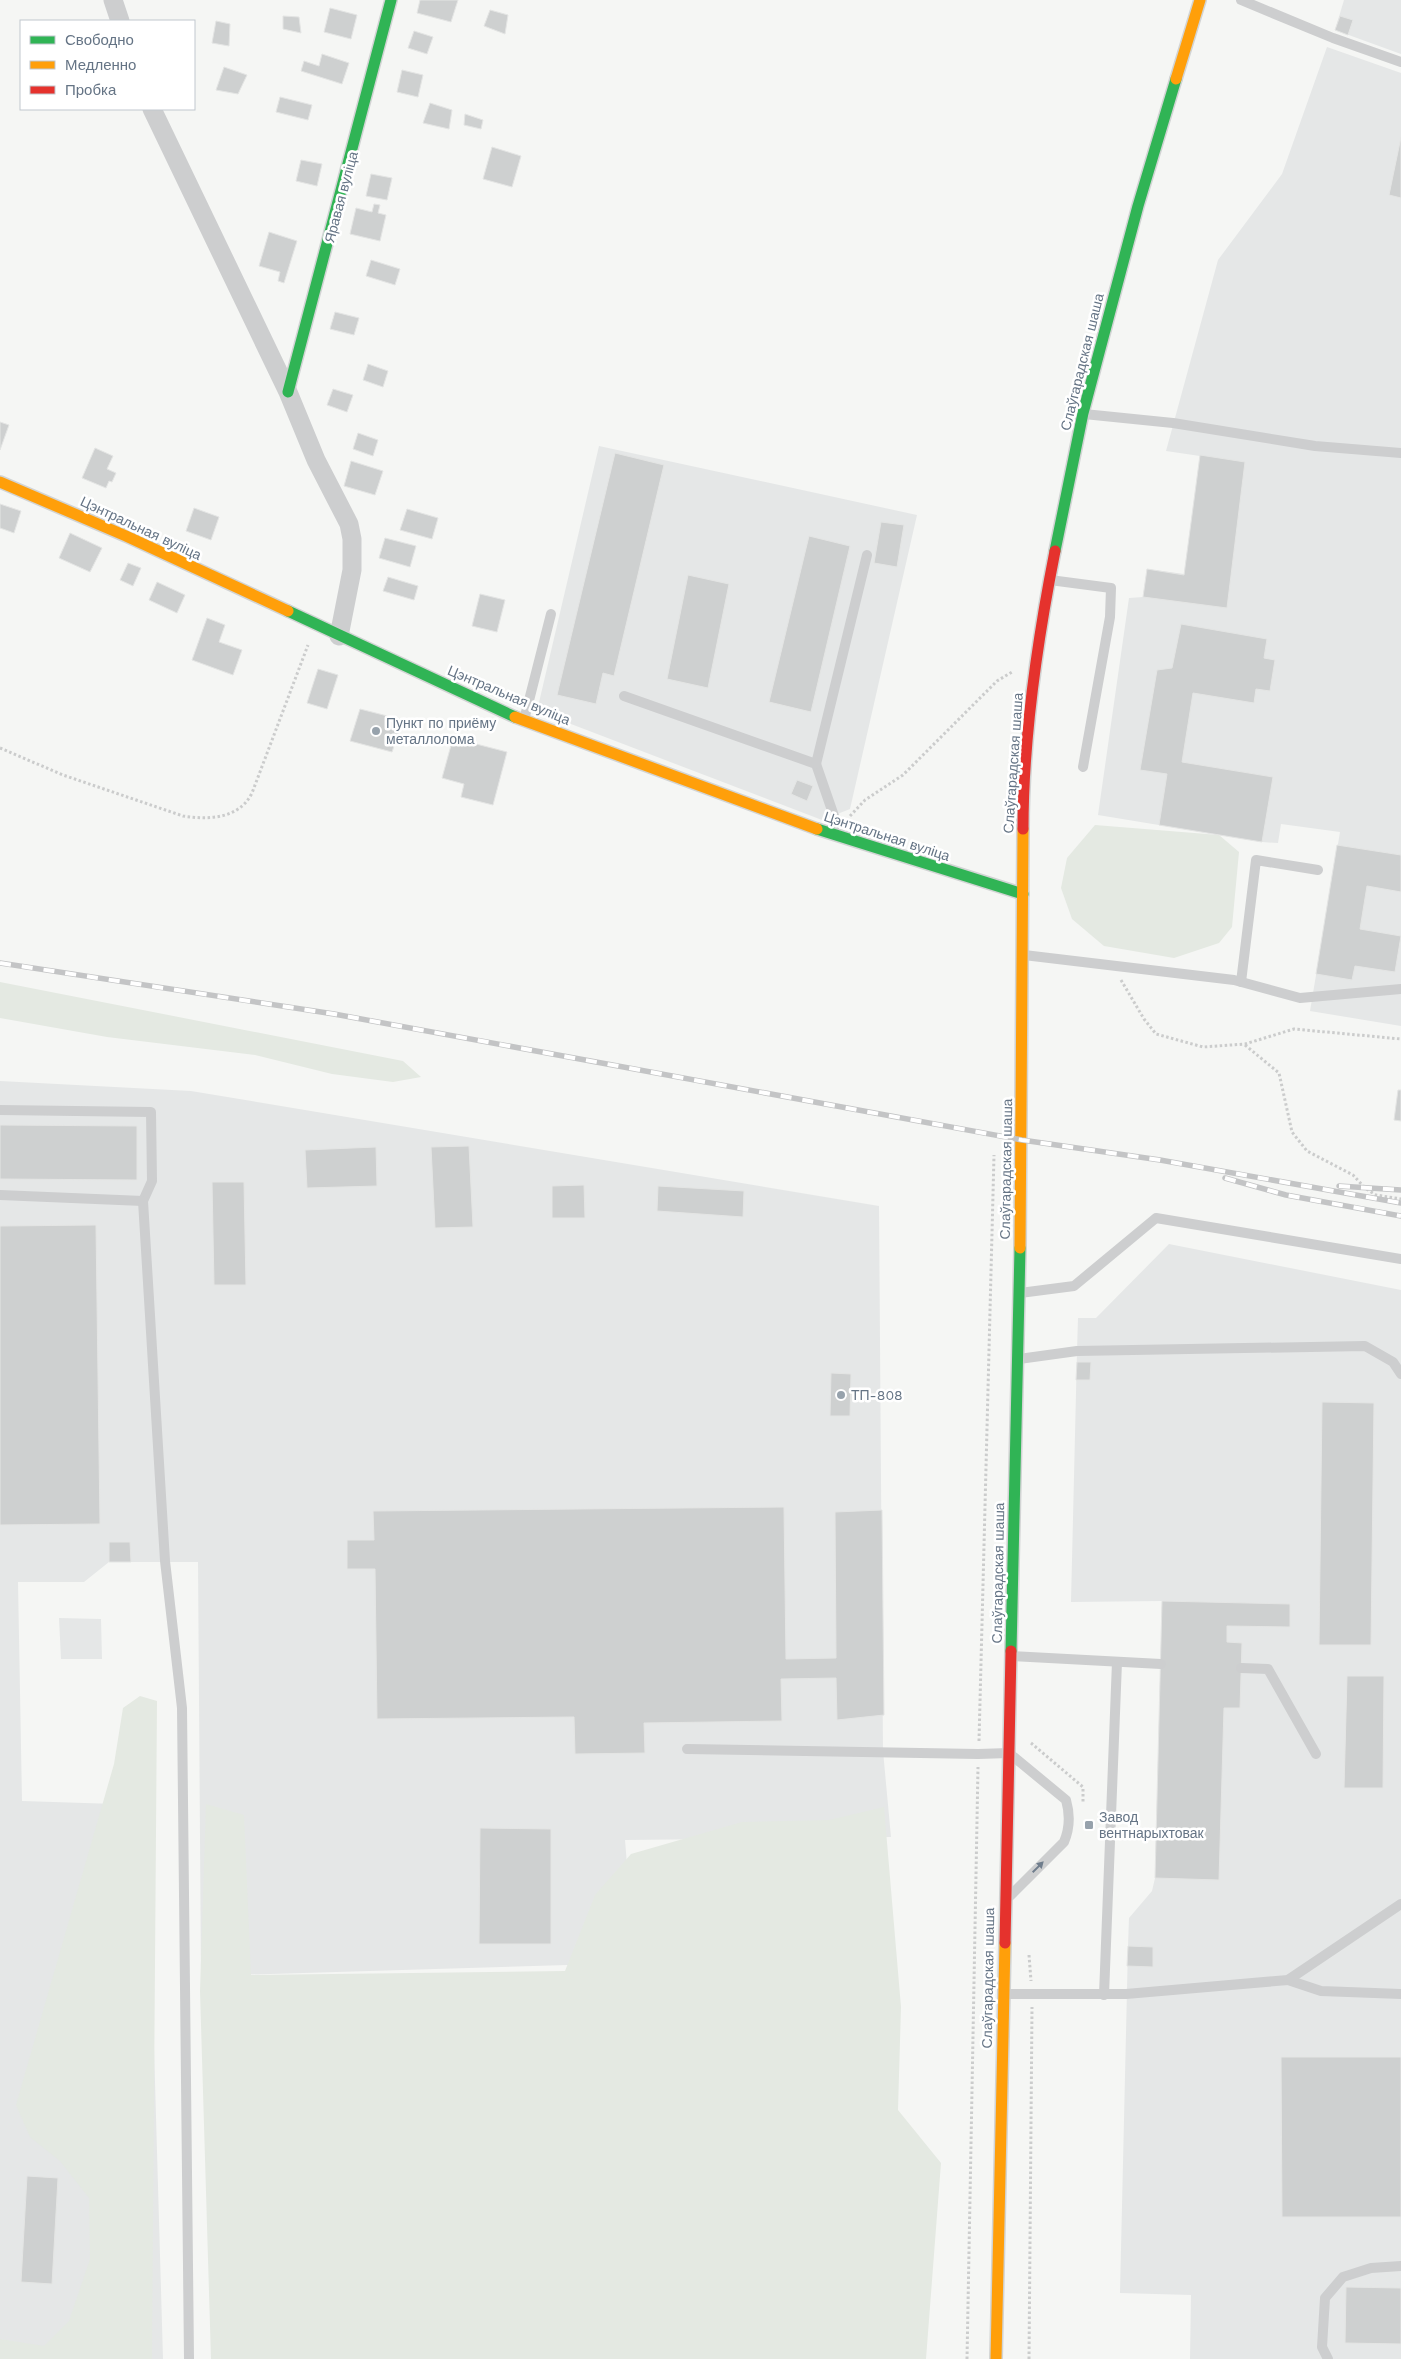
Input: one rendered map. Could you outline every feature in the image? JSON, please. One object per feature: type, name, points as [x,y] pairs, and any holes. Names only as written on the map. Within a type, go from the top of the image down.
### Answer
[{"type":"main road","name":"Яравая вуліца","points":[[288,392],[368,94],[391,0]]},
{"type":"main road","name":"Слаўгарадская шаша","points":[[996,2359],[1004,1902],[1018,1360],[1026,760],[1036,657],[1048,579],[1083,414],[1138,206],[1200,0]]},
{"type":"main road","name":"Цэнтральная вуліца","points":[[0,482],[126,536],[524,721],[834,835],[1023,894]]},
{"type":"street","points":[[113,0],[120,20]]},
{"type":"street","points":[[152,110],[288,392],[308,444],[349,524],[352,539],[352,570],[339,636]]},
{"type":"lane","points":[[1241,0],[1333,38],[1401,62]]},
{"type":"lane","points":[[1083,414],[1173,423],[1316,446],[1401,453]]},
{"type":"lane","points":[[834,835],[834,816],[816,764],[867,555]]},
{"type":"lane","points":[[1048,579],[1112,588],[1110,617],[1083,767]]},
{"type":"lane","points":[[524,721],[552,614]]},
{"type":"lane","points":[[624,696],[816,764]]},
{"type":"lane","points":[[1241,982],[1256,860],[1318,870]]},
{"type":"lane","points":[[1022,955],[1241,982],[1300,998],[1401,989]]},
{"type":"lane","points":[[0,1110],[151,1112],[152,1181],[143,1201],[165,1562],[182,1708],[189,2359]]},
{"type":"lane","points":[[0,1195],[143,1201]]},
{"type":"lane","points":[[1019,1293],[1074,1286],[1156,1218],[1401,1259]]},
{"type":"lane","points":[[1018,1360],[1077,1351],[1365,1346],[1397,1362],[1401,1374]]},
{"type":"lane","points":[[1011,1656],[1161,1664]]},
{"type":"lane","points":[[1104,1994],[1117,1662]]},
{"type":"lane","points":[[1241,1668],[1268,1669],[1316,1754]]},
{"type":"lane","points":[[686,1749],[978,1754],[1009,1752],[1066,1800],[1069,1821],[1064,1842],[1004,1902]]},
{"type":"lane","points":[[1288,1980],[1401,1904]]},
{"type":"lane","points":[[1003,1994],[1104,1994],[1288,1980],[1321,1991],[1401,1994]]},
{"type":"lane","points":[[1328,2359],[1322,2347],[1325,2298],[1343,2277],[1371,2268],[1401,2266]]},
{"type":"path","points":[[0,748],[63,775],[183,816],[199,818],[224,816],[242,806],[252,793],[315,625]]},
{"type":"path","points":[[834,835],[865,800],[903,776],[997,681],[1036,657]]},
{"type":"path","points":[[1113,966],[1144,1019],[1156,1034],[1203,1047],[1244,1044],[1294,1029],[1401,1039]]},
{"type":"path","points":[[1244,1044],[1278,1073],[1292,1132],[1307,1151],[1354,1174],[1365,1188],[1376,1195],[1401,1199]]},
{"type":"shaded area","points":[[1344,0],[1401,0],[1401,54],[1335,30]]},
{"type":"shaded area","points":[[1327,47],[1401,73],[1401,1026],[1310,1011],[1340,832],[1281,824],[1278,843],[1262,842],[1098,815],[1129,598],[1143,597],[1147,569],[1184,574],[1200,456],[1166,451],[1218,260],[1282,174]]},
{"type":"shaded area","points":[[599,446],[917,515],[850,809],[822,820],[537,711]]},
{"type":"shaded area","points":[[1095,825],[1219,835],[1239,852],[1232,927],[1219,943],[1174,958],[1104,946],[1072,919],[1061,888],[1067,858]]},
{"type":"shaded area","points":[[0,982],[403,1061],[421,1077],[393,1082],[332,1074],[255,1055],[107,1037],[0,1018]]},
{"type":"shaded area","points":[[0,1081],[191,1091],[879,1206],[883,1751],[891,1837],[625,1840],[635,1963],[201,1976],[198,1562],[109,1562],[84,1582],[18,1582],[22,1801],[147,1805],[163,2359],[0,2359]]},
{"type":"shaded area","points":[[1169,1244],[1401,1290],[1401,2359],[1190,2359],[1191,2295],[1120,2293],[1129,1918],[1152,1891],[1155,1878],[1162,1601],[1071,1602],[1078,1318],[1096,1318]],"holes":[[[1347,1676],[1383,1676],[1382,1788],[1344,1788]]]},
{"type":"shaded area","points":[[59,1618],[101,1619],[102,1659],[61,1659]]},
{"type":"shaded area","points":[[140,1696],[157,1701],[152,2359],[0,2359],[0,2339],[44,2346],[69,2321],[90,2259],[89,2198],[60,2161],[30,2137],[16,2105],[114,1764],[123,1708]]},
{"type":"shaded area","points":[[206,1804],[244,1815],[251,1975],[565,1971],[595,1895],[631,1854],[742,1822],[829,1820],[884,1807],[901,2007],[898,2110],[941,2163],[926,2359],[211,2359],[200,1991]]},
{"type":"building","points":[[420,0],[458,0],[451,22],[417,13]]},
{"type":"building","points":[[330,8],[357,15],[351,39],[324,32]]},
{"type":"building","points":[[490,10],[508,15],[505,34],[484,26]]},
{"type":"building","points":[[283,16],[299,17],[301,33],[283,29]]},
{"type":"building","points":[[1340,16],[1353,20],[1348,35],[1335,30]]},
{"type":"building","points":[[216,21],[230,24],[229,46],[212,43]]},
{"type":"building","points":[[414,31],[433,37],[427,54],[408,48]]},
{"type":"building","points":[[322,54],[349,63],[342,84],[301,71],[304,61],[319,66]]},
{"type":"building","points":[[224,67],[247,75],[238,94],[216,90]]},
{"type":"building","points":[[402,70],[423,75],[418,97],[397,92]]},
{"type":"building","points":[[280,97],[312,105],[308,120],[276,112]]},
{"type":"building","points":[[430,103],[452,110],[449,129],[423,123]]},
{"type":"building","points":[[465,114],[483,120],[481,129],[464,125]]},
{"type":"building","points":[[1401,137],[1401,198],[1389,195]]},
{"type":"building","points":[[492,147],[521,156],[512,187],[483,179]]},
{"type":"building","points":[[301,160],[322,164],[317,186],[296,181]]},
{"type":"building","points":[[371,174],[392,178],[387,200],[366,196]]},
{"type":"building","points":[[374,204],[380,205],[378,213],[386,215],[380,241],[350,234],[356,208],[372,212]]},
{"type":"building","points":[[269,232],[297,241],[284,283],[278,281],[280,272],[259,266]]},
{"type":"building","points":[[371,260],[400,269],[395,285],[366,276]]},
{"type":"building","points":[[335,312],[359,318],[354,335],[330,329]]},
{"type":"building","points":[[368,364],[388,371],[383,387],[363,380]]},
{"type":"building","points":[[333,389],[353,395],[347,412],[327,405]]},
{"type":"building","points":[[0,422],[9,425],[0,450]]},
{"type":"building","points":[[358,433],[378,440],[373,456],[353,449]]},
{"type":"building","points":[[95,448],[113,456],[107,469],[116,473],[112,482],[109,481],[106,488],[82,478]]},
{"type":"building","points":[[615,453],[664,465],[614,676],[603,673],[596,704],[557,695]]},
{"type":"building","points":[[1200,455],[1245,462],[1227,608],[1143,597],[1147,569],[1184,575]]},
{"type":"building","points":[[351,461],[383,471],[375,495],[344,486]]},
{"type":"building","points":[[0,504],[21,511],[14,533],[0,528]]},
{"type":"building","points":[[194,508],[219,517],[211,540],[186,531]]},
{"type":"building","points":[[407,509],[438,518],[432,539],[400,530]]},
{"type":"building","points":[[881,522],[904,525],[897,567],[874,563]]},
{"type":"building","points":[[70,533],[102,548],[90,572],[59,558]]},
{"type":"building","points":[[809,536],[850,546],[811,712],[769,702]]},
{"type":"building","points":[[385,538],[416,546],[410,567],[379,558]]},
{"type":"building","points":[[128,563],[141,568],[133,586],[120,580]]},
{"type":"building","points":[[688,575],[729,584],[708,688],[667,679]]},
{"type":"building","points":[[388,577],[418,586],[414,600],[383,591]]},
{"type":"building","points":[[157,582],[185,595],[177,613],[149,600]]},
{"type":"building","points":[[480,594],[505,600],[497,632],[472,626]]},
{"type":"building","points":[[207,618],[225,625],[219,642],[242,650],[233,675],[192,660]]},
{"type":"building","points":[[1181,624],[1267,639],[1264,658],[1275,660],[1270,691],[1256,689],[1254,703],[1193,693],[1182,762],[1273,777],[1262,842],[1159,825],[1167,774],[1140,770],[1157,670],[1172,668]]},
{"type":"building","points":[[318,669],[338,675],[327,709],[307,703]]},
{"type":"building","name":"Пункт по приёму металлолома","points":[[360,709],[403,720],[392,752],[350,741]]},
{"type":"building","points":[[453,738],[507,752],[493,805],[461,797],[464,784],[442,778]]},
{"type":"building","points":[[797,780],[813,786],[807,801],[791,794]]},
{"type":"building","points":[[1337,845],[1401,855],[1401,892],[1367,886],[1360,929],[1401,936],[1395,972],[1355,966],[1352,980],[1316,974]]},
{"type":"building","points":[[1398,1090],[1401,1090],[1401,1121],[1394,1120]]},
{"type":"building","points":[[0,1125],[137,1126],[137,1180],[0,1179]]},
{"type":"building","points":[[469,1146],[473,1227],[435,1228],[431,1147]]},
{"type":"building","points":[[376,1147],[377,1186],[307,1188],[305,1150]]},
{"type":"building","points":[[212,1182],[244,1182],[246,1285],[214,1285]]},
{"type":"building","points":[[584,1185],[585,1218],[552,1218],[552,1186]]},
{"type":"building","points":[[658,1186],[744,1191],[743,1217],[657,1211]]},
{"type":"building","points":[[96,1225],[100,1524],[0,1525],[0,1226]]},
{"type":"building","points":[[1077,1362],[1091,1362],[1090,1380],[1076,1380]]},
{"type":"building","name":"ТП-808","points":[[831,1373],[851,1374],[850,1416],[830,1416]]},
{"type":"building","points":[[1322,1402],[1374,1403],[1371,1645],[1319,1645]]},
{"type":"building","points":[[784,1507],[786,1659],[836,1658],[835,1512],[882,1510],[884,1715],[837,1720],[836,1678],[781,1679],[782,1721],[644,1723],[645,1753],[575,1754],[574,1717],[377,1719],[375,1569],[347,1569],[347,1540],[374,1540],[373,1511]]},
{"type":"building","points":[[109,1542],[130,1542],[131,1562],[109,1562]]},
{"type":"building","points":[[1162,1601],[1290,1604],[1290,1627],[1227,1626],[1227,1642],[1242,1643],[1240,1708],[1224,1708],[1219,1880],[1155,1878]]},
{"type":"building","points":[[1347,1676],[1384,1676],[1383,1788],[1344,1788]]},
{"type":"building","points":[[480,1828],[551,1829],[551,1944],[479,1944]]},
{"type":"building","points":[[1128,1946],[1153,1947],[1153,1967],[1127,1966]]},
{"type":"building","points":[[1281,2057],[1401,2057],[1401,2217],[1282,2217]]},
{"type":"building","points":[[27,2176],[58,2178],[52,2284],[21,2282]]},
{"type":"building","points":[[1346,2287],[1401,2288],[1401,2344],[1345,2343]]},
{"type":"railway","points":[[0,963],[334,1014],[1022,1140],[1160,1160],[1401,1203]]},
{"type":"railway","points":[[1225,1178],[1286,1195],[1401,1216]]},
{"type":"railway","points":[[1339,1186],[1401,1190]]},
{"type":"traffic: fast","points":[[288,392],[391,0]]},
{"type":"traffic: fast","points":[[1055,551],[1083,413],[1138,206],[1176,79]]},
{"type":"traffic: fast","points":[[288,611],[515,717]]},
{"type":"traffic: fast","points":[[817,829],[1023,894]]},
{"type":"traffic: fast","points":[[1011,1651],[1020,1248]]},
{"type":"traffic: slow","points":[[1176,79],[1200,0]]},
{"type":"traffic: slow","points":[[0,482],[126,536],[288,611]]},
{"type":"traffic: slow","points":[[515,717],[817,829]]},
{"type":"traffic: slow","points":[[1020,1248],[1023,829]]},
{"type":"traffic: slow","points":[[996,2359],[1005,1943]]},
{"type":"traffic: jam","points":[[1023,829],[1025,759],[1032,689],[1055,551]]},
{"type":"traffic: jam","points":[[1005,1943],[1011,1651]]},
{"type":"place","name":"Пункт по приёму металлолома","points":[[376,731]]},
{"type":"place","name":"ТП-808","points":[[841,1395]]},
{"type":"place","name":"Завод вентнарыхтовак","points":[[1089,1825]]}]
